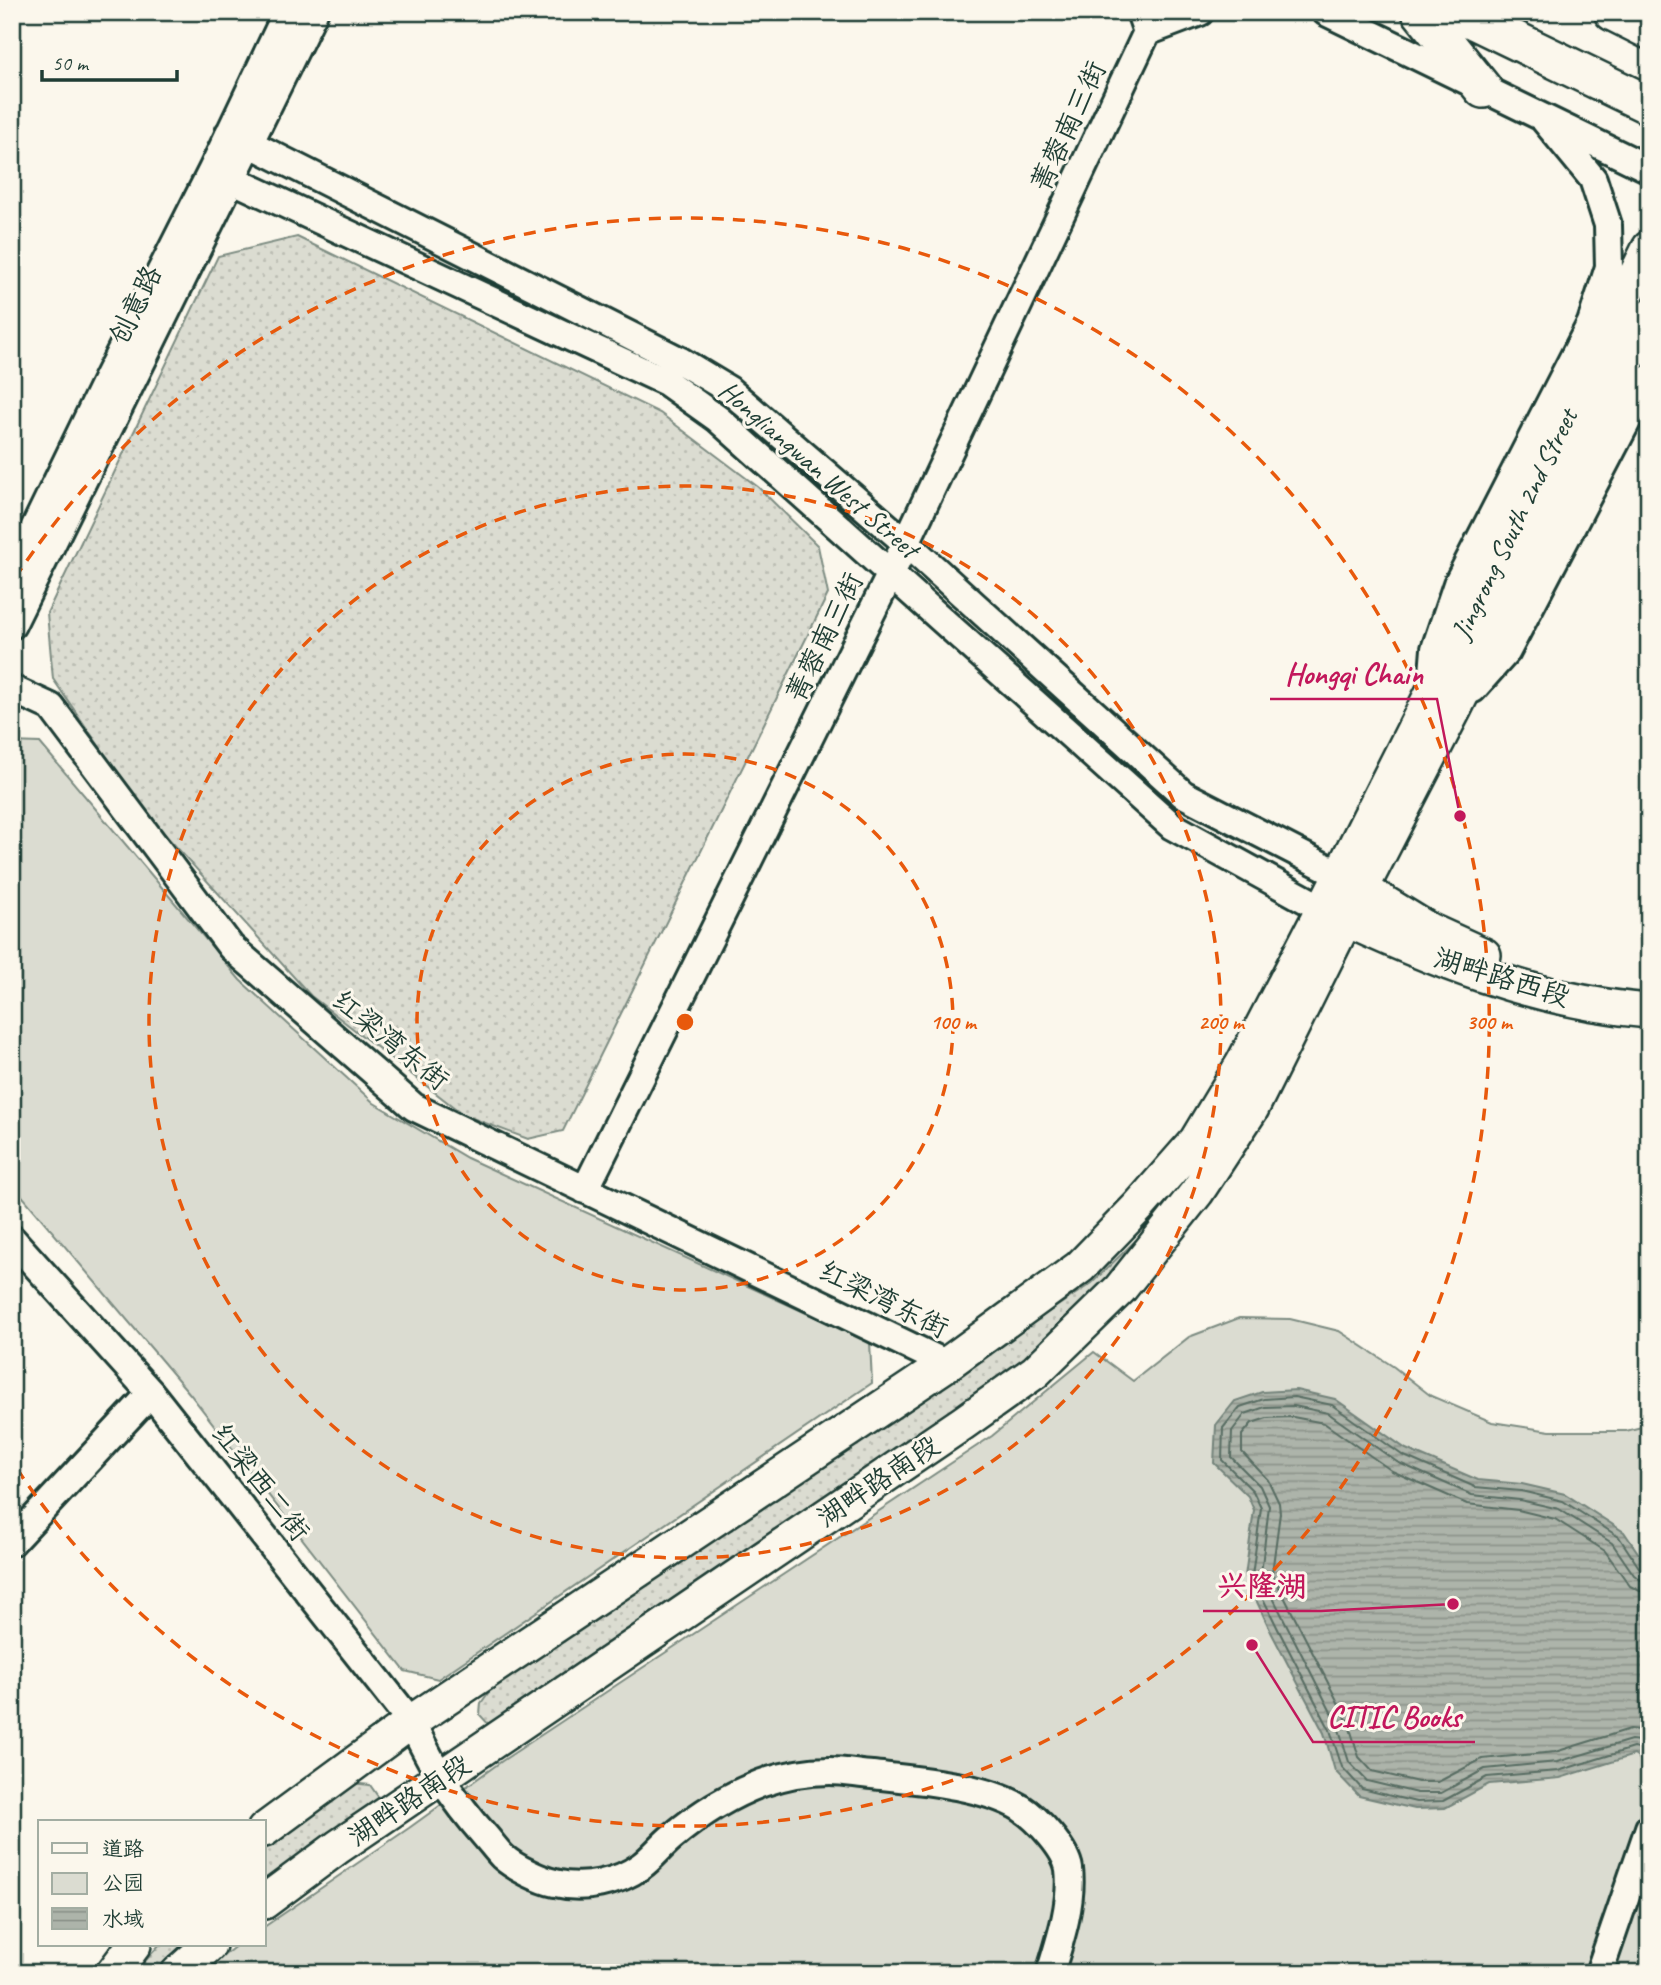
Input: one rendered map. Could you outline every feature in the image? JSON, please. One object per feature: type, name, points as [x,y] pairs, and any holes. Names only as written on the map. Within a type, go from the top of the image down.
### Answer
[{"type":"highway","points":[[1421,12],[1483,89]]},
{"type":"highway","points":[[1457,12],[1649,105]]},
{"type":"highway","points":[[1613,12],[1649,30]]},
{"type":"main road","name":"Jingrong South 2nd Street","points":[[1443,701],[1649,248]]},
{"type":"main road","name":"Jingrong South 2nd Street","points":[[1350,881],[1443,701],[1649,317]]},
{"type":"main road","name":"湖畔路南段","points":[[266,1901],[338,1847],[1035,1372],[1120,1289],[1198,1192],[1252,1108],[1350,881]]},
{"type":"main road","name":"湖畔路西段","points":[[1350,881],[1429,930],[1524,973],[1649,994]]},
{"type":"main road","name":"湖畔路南段","points":[[266,1829],[411,1722],[947,1364],[1080,1267],[1196,1141],[1334,914]]},
{"type":"main road","name":"湖畔路西段","points":[[1334,914],[1413,950],[1541,994],[1649,1011]]},
{"type":"main road","points":[[113,1973],[133,1946]]},
{"type":"main road","points":[[178,1973],[208,1946]]},
{"type":"street","name":"创意路","points":[[240,138],[288,12]]},
{"type":"street","name":"创意路","points":[[12,625],[240,138],[314,12]]},
{"type":"street","name":"菁蓉南三街","points":[[585,1190],[906,543],[1143,22],[1199,12]]},
{"type":"street","points":[[1326,12],[1642,165]]},
{"type":"street","points":[[1542,117],[1593,179],[1608,225],[1609,267],[1591,323],[1457,584],[1435,649],[1443,701],[1507,651],[1649,379]]},
{"type":"street","name":"Hongliangwan West Street","points":[[240,138],[679,360],[729,390],[906,543],[1183,794],[1350,881]]},
{"type":"street","name":"创意路","points":[[12,574],[108,376],[222,175]]},
{"type":"street","name":"Hongliangwan West Street","points":[[222,175],[666,382],[718,419],[1172,826],[1334,914]]},
{"type":"street","name":"红梁湾东街","points":[[12,689],[51,707],[232,947],[414,1107],[947,1364]]},
{"type":"street","name":"红梁西二街","points":[[12,1239],[151,1393],[411,1722],[442,1778],[504,1858],[555,1883],[581,1886],[611,1881],[642,1865],[698,1817],[763,1783],[796,1775],[830,1771],[970,1789],[1020,1808],[1044,1826],[1069,1867],[1064,1927],[1050,1973]]},
{"type":"street","points":[[12,1542],[151,1393]]},
{"type":"street","points":[[1599,1973],[1649,1828]]},
{"type":"green space","points":[[297,237],[660,413],[758,487],[818,546],[828,594],[563,1131],[528,1139],[464,1115],[311,996],[143,810],[53,679],[47,613],[218,256]]},
{"type":"green space","points":[[12,742],[40,743],[240,980],[374,1103],[467,1158],[870,1342],[872,1383],[438,1679],[405,1671],[190,1394],[12,1184]]},
{"type":"green space","points":[[1173,1204],[1178,1209],[1037,1358],[490,1726],[480,1715],[481,1703],[491,1689],[659,1570],[1092,1283]]},
{"type":"green space","points":[[1239,1318],[1290,1319],[1339,1331],[1394,1367],[1431,1396],[1492,1422],[1550,1431],[1626,1431],[1649,1425],[1649,1973],[202,1973],[236,1946],[266,1946],[266,1926],[502,1761],[992,1436],[1094,1352],[1133,1381],[1189,1337]]},
{"type":"green space","points":[[351,1783],[370,1785],[379,1798],[374,1813],[266,1887],[266,1847]]},
{"type":"green space","points":[[158,1946],[182,1946],[153,1973],[135,1973]]},
{"type":"water","points":[[1296,1390],[1335,1399],[1406,1449],[1478,1480],[1522,1484],[1565,1494],[1624,1532],[1649,1569],[1649,1766],[1634,1755],[1560,1778],[1489,1784],[1445,1808],[1415,1809],[1359,1796],[1335,1771],[1324,1733],[1245,1576],[1254,1510],[1248,1496],[1214,1463],[1216,1425],[1235,1401],[1262,1392]]},
{"type":"place","name":"Hongqi Chain","points":[[1460,816]]},
{"type":"place","name":"兴隆湖","points":[[1453,1604]]},
{"type":"place","name":"CITIC Books","points":[[1252,1645]]}]
